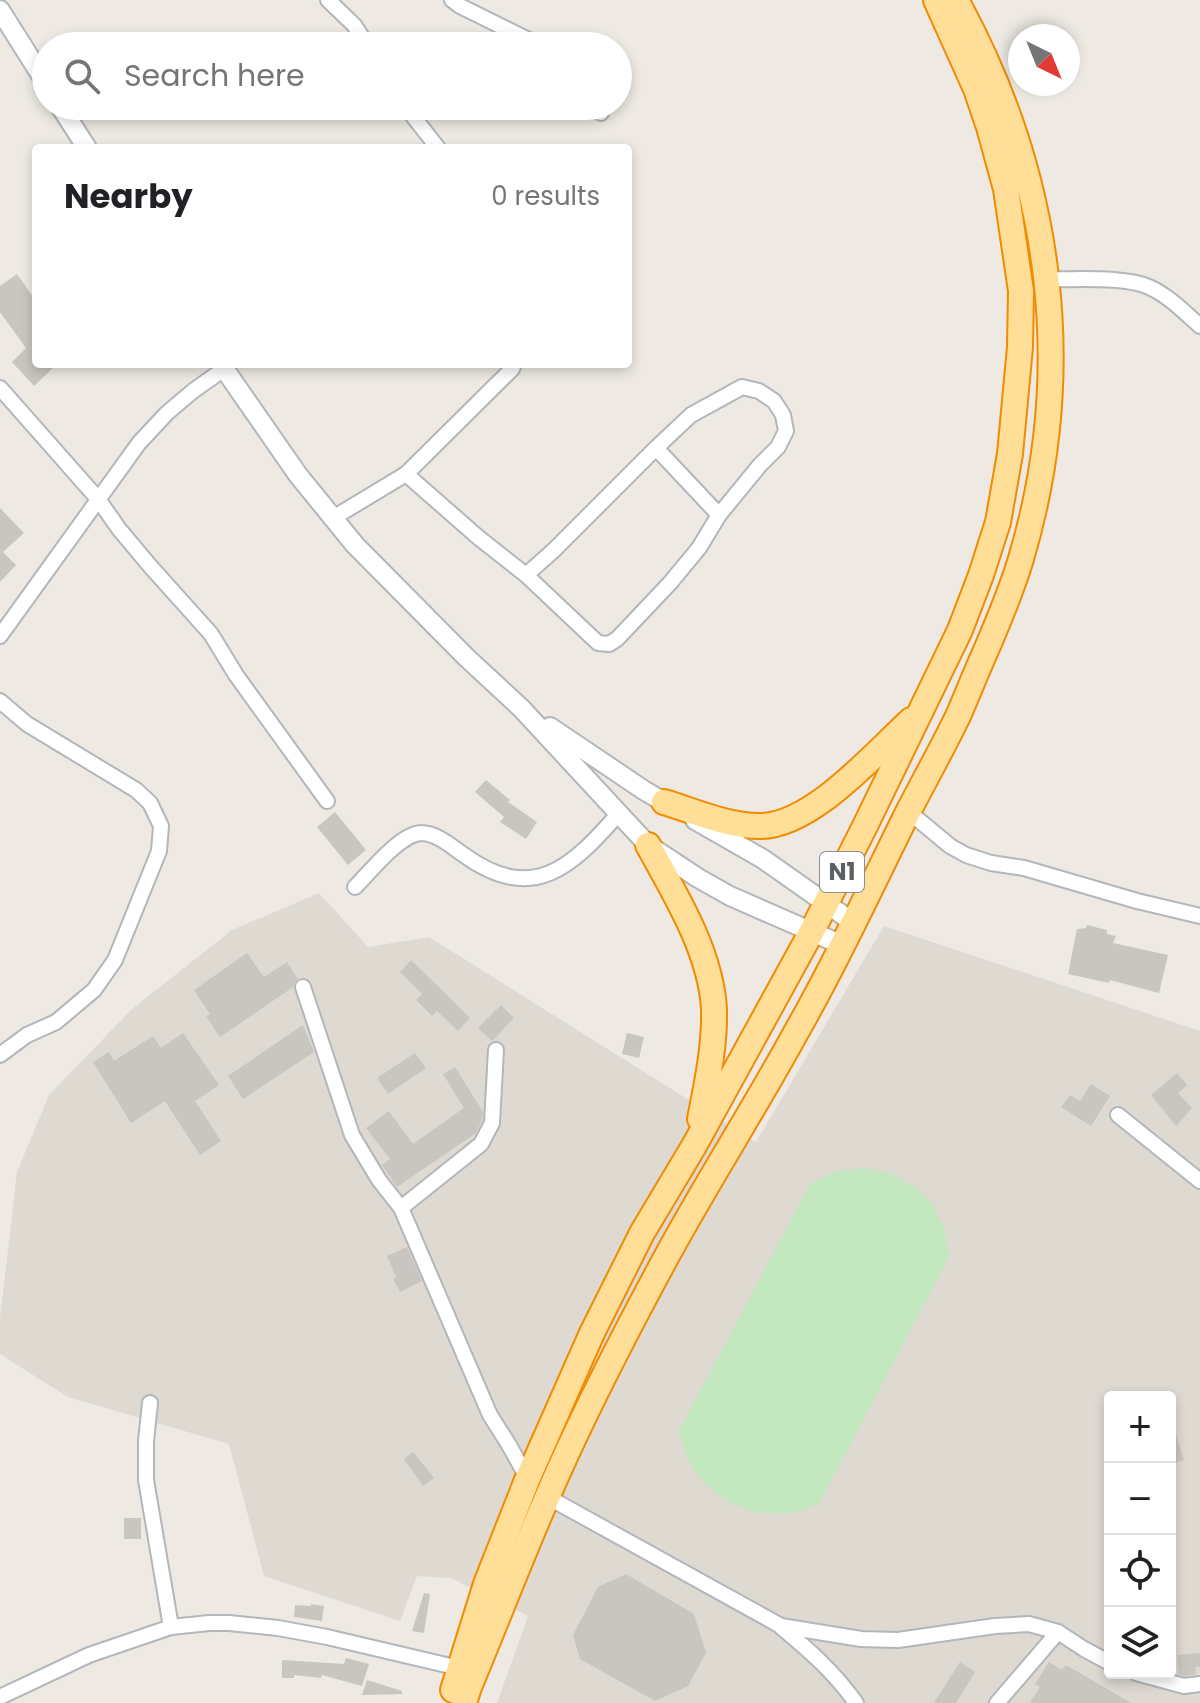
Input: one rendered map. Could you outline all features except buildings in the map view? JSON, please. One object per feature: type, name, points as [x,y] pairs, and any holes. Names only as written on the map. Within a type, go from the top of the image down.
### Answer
[{"type":"highway","name":"N1","points":[[450,1703],[486,1584],[527,1480],[599,1319],[642,1233],[694,1146],[827,903],[960,630],[998,522],[1010,454],[1020,347],[1021,291],[1006,189],[989,127],[976,89],[936,0]]},
{"type":"highway","name":"N1","points":[[464,1703],[547,1498],[592,1402],[670,1250],[794,1037],[854,923],[958,716],[1019,565],[1037,500],[1050,411],[1048,279],[1036,210],[1010,118],[977,37],[956,0]]},
{"type":"highway","points":[[664,802],[726,821],[759,826],[787,823],[835,790],[922,711]]},
{"type":"highway","points":[[648,845],[694,935],[708,974],[714,1008],[712,1051],[694,1146]]},
{"type":"street","points":[[328,0],[359,32]]},
{"type":"street","points":[[452,0],[513,32]]},
{"type":"street","points":[[0,10],[32,61]]},
{"type":"street","points":[[69,120],[84,144]]},
{"type":"street","points":[[416,120],[435,144]]},
{"type":"street","points":[[1048,279],[1120,281],[1147,286],[1170,300],[1200,326]]},
{"type":"street","points":[[0,636],[139,443],[167,413],[222,368]]},
{"type":"street","points":[[224,368],[298,475],[355,545],[521,708],[648,845],[730,896],[842,945]]},
{"type":"street","points":[[333,518],[406,474],[512,368]]},
{"type":"street","points":[[406,474],[526,575],[598,643],[609,644],[670,583],[699,548],[719,515],[778,447],[786,431],[783,415],[774,401],[759,391],[742,387],[691,415],[526,575]]},
{"type":"street","points":[[0,388],[211,634],[236,675],[327,801]]},
{"type":"street","points":[[656,448],[719,515]]},
{"type":"street","points":[[0,701],[27,724],[136,790],[150,803],[161,826],[159,851],[115,960],[94,990],[56,1022],[27,1035],[0,1055]]},
{"type":"street","points":[[521,708],[664,802],[763,859],[854,923]]},
{"type":"street","points":[[909,812],[950,846],[966,855],[1200,916]]},
{"type":"street","points":[[355,887],[406,838],[420,833],[433,835],[492,872],[519,879],[540,878],[579,856],[619,813]]},
{"type":"street","points":[[303,987],[352,1135],[379,1180],[401,1208],[490,1415],[527,1480],[547,1498],[781,1626],[816,1656],[856,1703]]},
{"type":"street","points":[[401,1208],[481,1144],[492,1123],[496,1050]]},
{"type":"street","points":[[1118,1115],[1200,1181]]},
{"type":"street","points":[[150,1403],[146,1480],[171,1627]]},
{"type":"street","points":[[0,1697],[89,1655],[171,1627],[209,1623],[278,1628],[459,1668]]},
{"type":"street","points":[[781,1626],[861,1639],[898,1640],[1029,1624],[1058,1632],[1104,1660]]},
{"type":"street","points":[[997,1703],[1058,1632]]},
{"type":"street","points":[[1158,1679],[1184,1686],[1200,1684]]},
{"type":"shaded area","points":[[319,893],[368,947],[429,937],[756,1142],[884,926],[1200,1031],[1200,1703],[497,1703],[528,1616],[451,1578],[417,1576],[400,1621],[264,1576],[229,1444],[68,1397],[0,1354],[0,1319],[17,1172],[49,1095],[132,1009],[232,930]]},
{"type":"green space","points":[[862,1168],[890,1173],[914,1186],[933,1205],[945,1230],[949,1257],[819,1504],[800,1511],[774,1514],[744,1508],[718,1495],[697,1474],[679,1431],[810,1184],[835,1172]]}]
